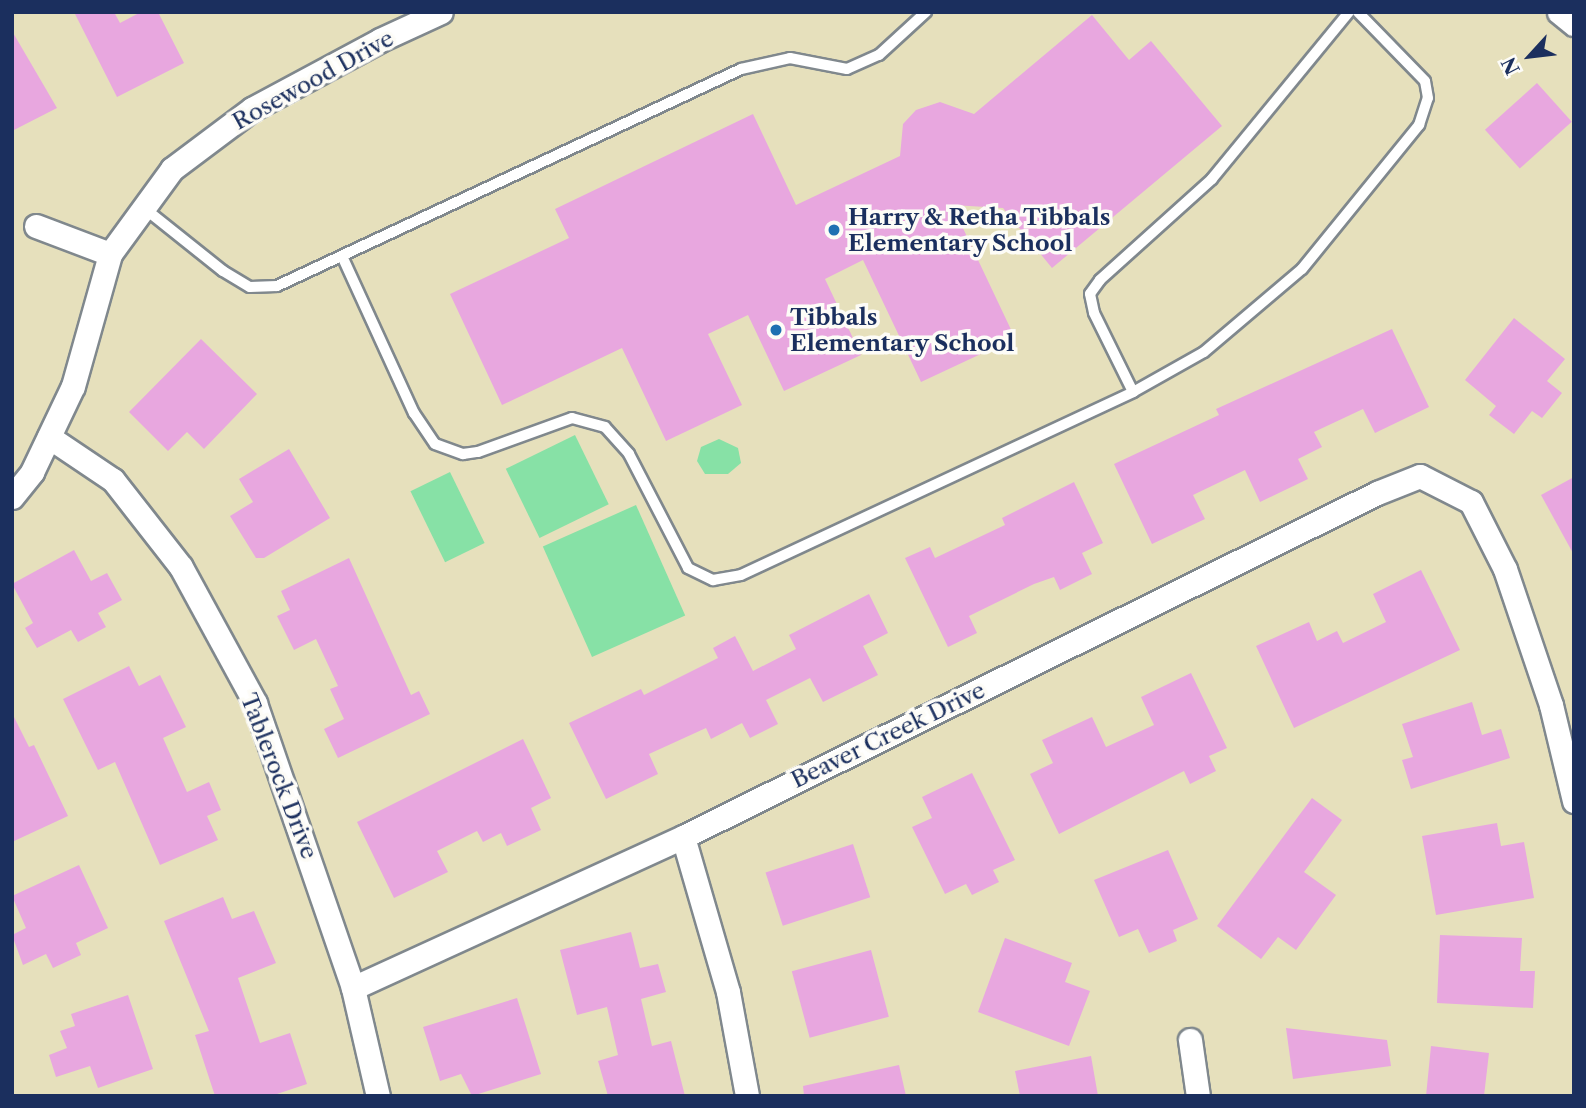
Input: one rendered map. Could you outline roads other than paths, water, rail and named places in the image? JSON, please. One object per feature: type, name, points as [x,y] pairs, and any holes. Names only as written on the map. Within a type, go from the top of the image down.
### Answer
[{"type":"street","name":"Rosewood Drive","points":[[12,496],[32,472],[73,386],[110,254],[172,169],[252,109],[380,40],[441,12]]},
{"type":"street","points":[[1559,12],[1574,24]]},
{"type":"street","points":[[36,226],[110,254]]},
{"type":"street","name":"Tablerock Drive","points":[[49,437],[113,480],[181,567],[255,703],[353,988],[378,1096]]},
{"type":"street","name":"Beaver Creek Drive","points":[[353,988],[683,837],[1377,493],[1420,476],[1471,502],[1505,569],[1551,705],[1574,801]]},
{"type":"street","points":[[683,837],[728,992],[747,1096]]},
{"type":"street","points":[[1190,1040],[1198,1096]]},
{"type":"lane","points":[[144,208],[223,271],[250,286],[277,286],[741,69],[790,58],[847,69],[879,55],[926,12]]},
{"type":"lane","points":[[1133,392],[1094,313],[1090,295],[1100,280],[1212,179],[1349,12]]},
{"type":"lane","points":[[342,256],[414,414],[435,444],[463,454],[478,452],[572,418],[606,427],[629,454],[688,568],[713,580],[741,575],[1133,392],[1204,352],[1302,269],[1419,125],[1428,99],[1425,81],[1358,12]]},
{"type":"place","name":"Harry & Retha Tibbals Elementary School","points":[[834,230]]},
{"type":"place","name":"Tibbals Elementary School","points":[[776,330]]}]
